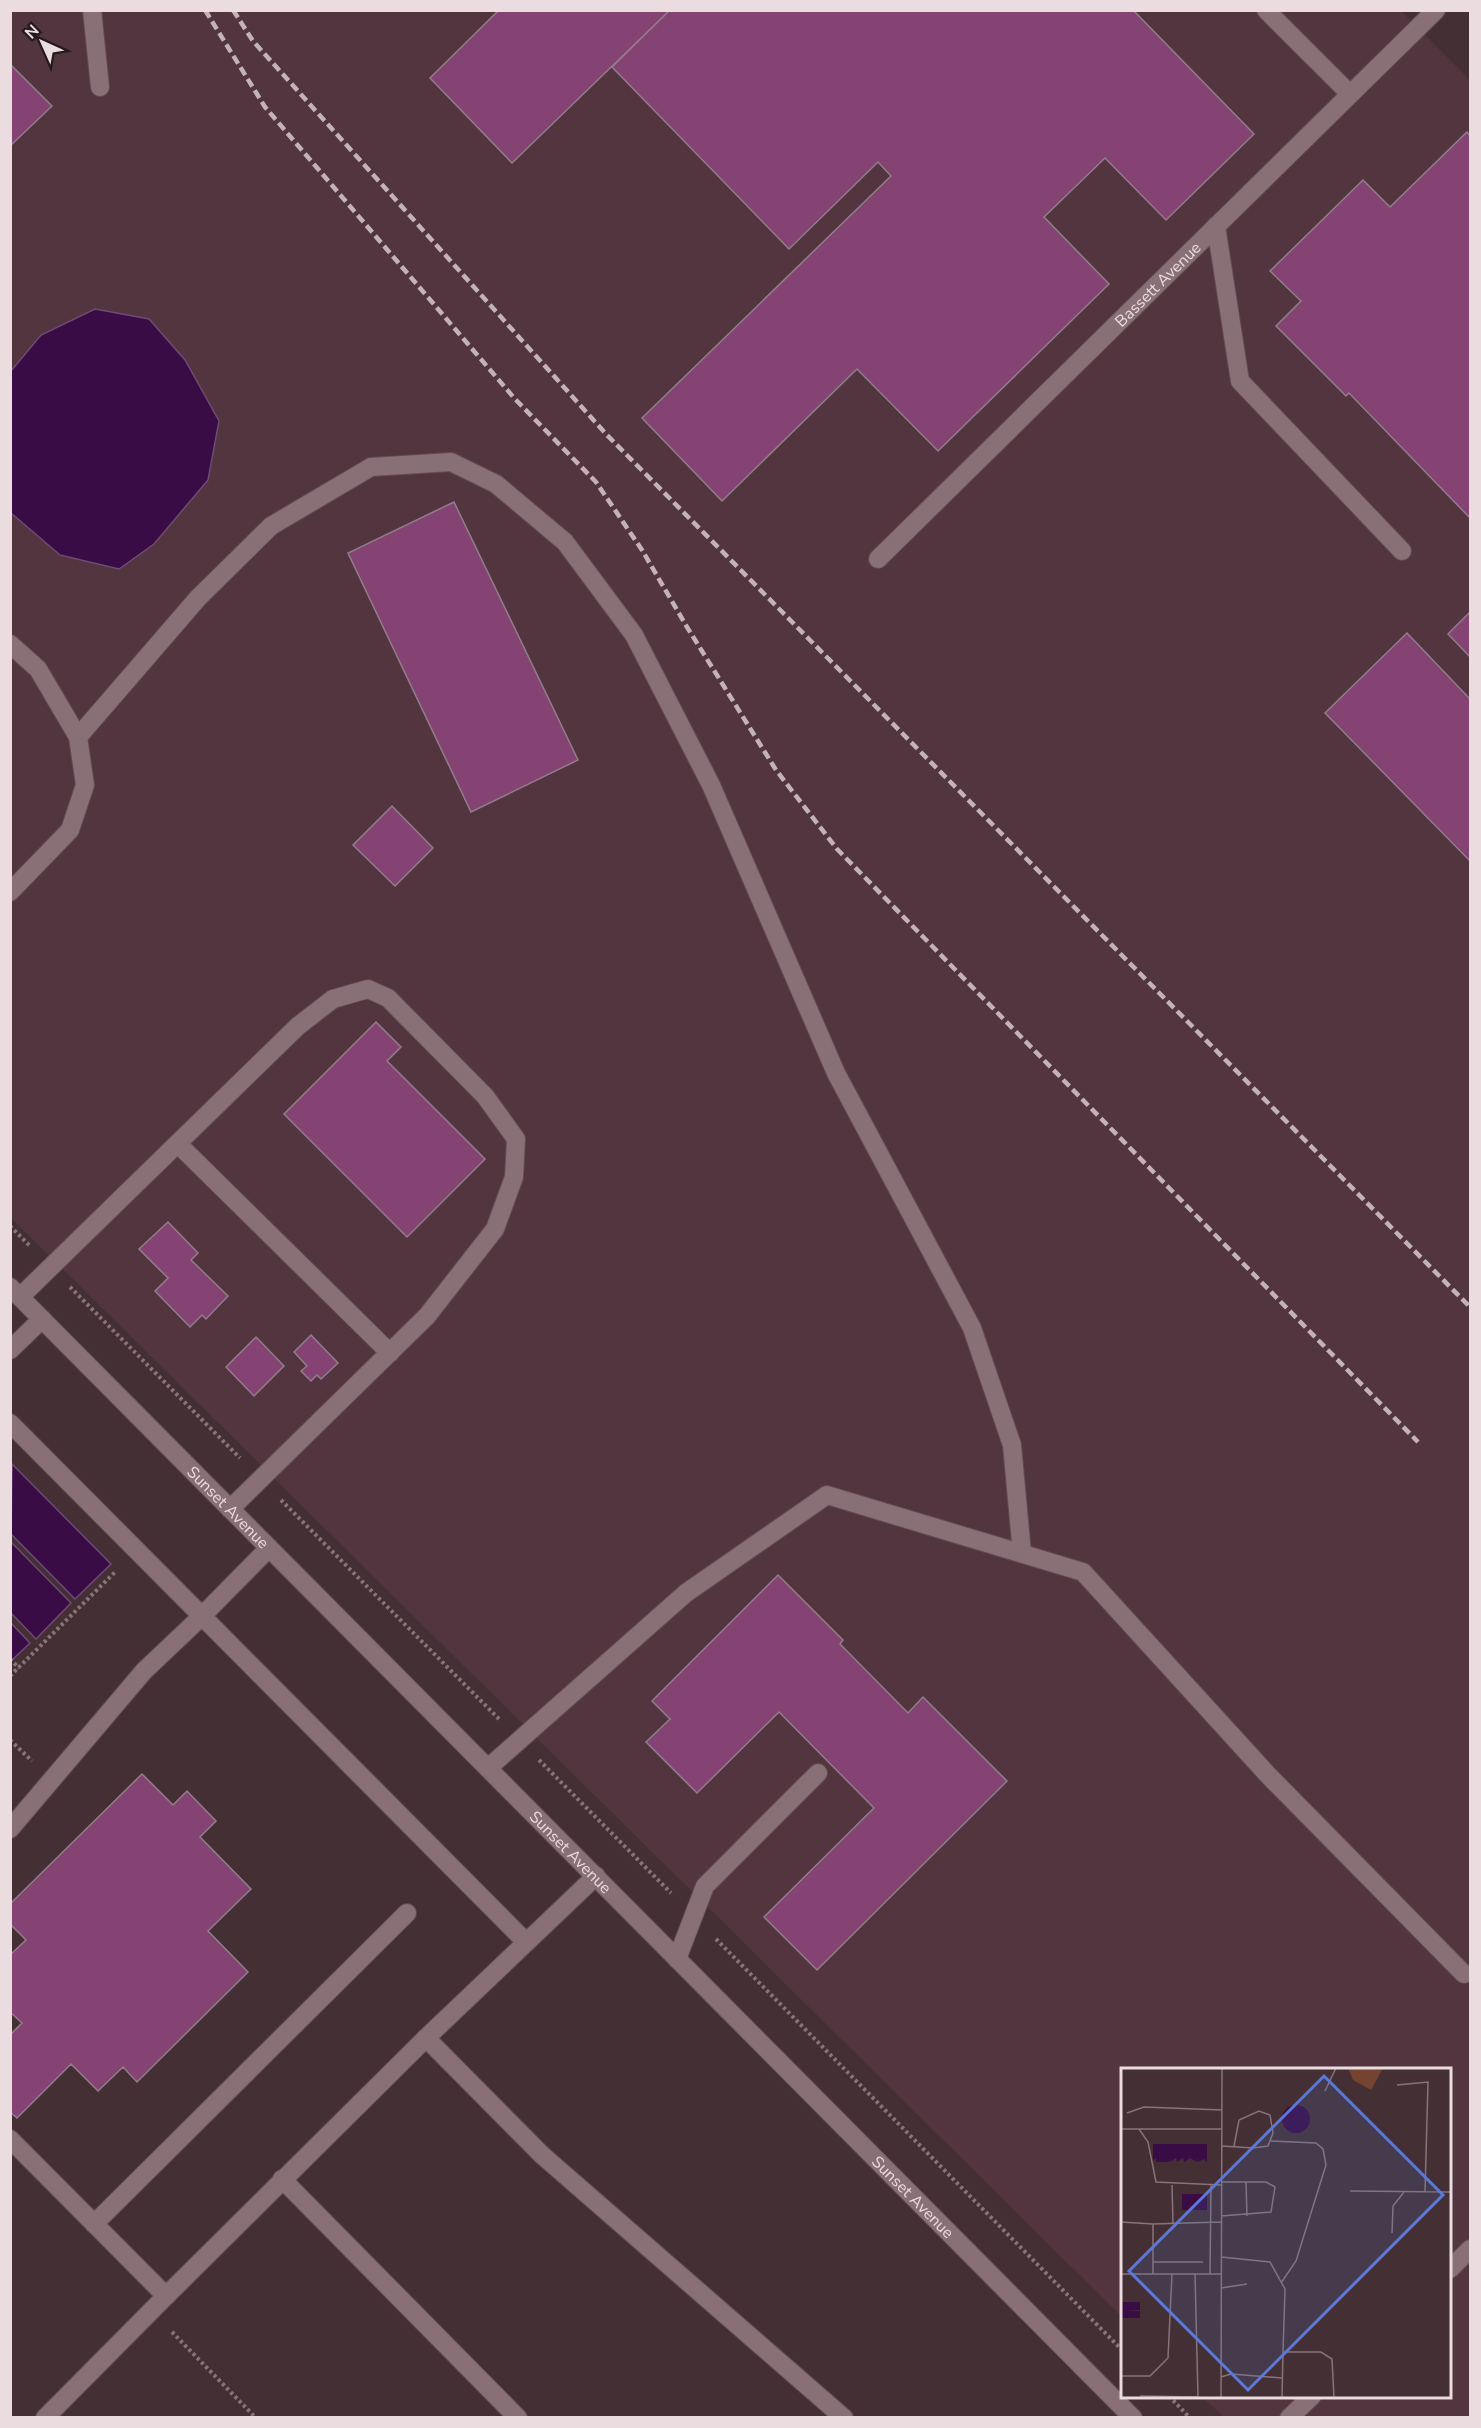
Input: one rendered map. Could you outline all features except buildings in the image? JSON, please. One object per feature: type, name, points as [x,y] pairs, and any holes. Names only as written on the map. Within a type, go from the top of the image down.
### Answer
[{"type":"street","points":[[92,10],[100,87]]},
{"type":"street","points":[[1266,10],[1350,94]]},
{"type":"street","name":"Bassett Avenue","points":[[878,558],[1436,10]]},
{"type":"street","points":[[1216,226],[1239,381],[1402,551]]},
{"type":"street","points":[[78,737],[198,598],[271,526],[371,467],[451,462],[496,484],[565,542],[634,635],[711,785],[836,1072],[972,1328],[1012,1444],[1022,1553]]},
{"type":"street","points":[[10,644],[38,669],[78,737],[85,785],[70,830],[10,891]]},
{"type":"street","points":[[15,1292],[52,1268],[298,1026],[333,999],[368,989],[388,999],[485,1096],[516,1139],[514,1177],[495,1229],[428,1316],[230,1509]]},
{"type":"street","points":[[178,1144],[390,1353]]},
{"type":"street","name":"Sunset Avenue","points":[[15,1292],[1133,2418]]},
{"type":"street","points":[[10,1350],[42,1319]]},
{"type":"street","points":[[10,1423],[526,1942]]},
{"type":"street","points":[[488,1768],[686,1593],[827,1495],[1083,1572],[1268,1775],[1468,1974]]},
{"type":"street","points":[[10,1829],[144,1671],[268,1548]]},
{"type":"street","points":[[677,1959],[705,1886],[818,1773]]},
{"type":"street","points":[[45,2418],[282,2179],[596,1876]]},
{"type":"street","points":[[94,2224],[407,1913]]},
{"type":"street","points":[[426,2038],[542,2155],[844,2418]]},
{"type":"street","points":[[10,2139],[166,2296]]},
{"type":"street","points":[[282,2179],[518,2418]]},
{"type":"street","points":[[1451,2267],[1470,2249]]},
{"type":"street","points":[[1289,2418],[1311,2398]]},
{"type":"path","points":[[10,1226],[1121,2349]]},
{"type":"path","points":[[10,1677],[115,1572]]},
{"type":"path","points":[[10,1659],[19,1668]]},
{"type":"path","points":[[150,2310],[256,2418]]},
{"type":"path","points":[[1170,2398],[1190,2418]]},
{"type":"shaded area","points":[[1400,10],[1470,80],[1470,2417],[1224,2417],[1203,2398],[1451,2398],[1451,2068],[1121,2068],[1121,2316],[11,1218],[10,11]]},
{"type":"shaded area","points":[[95,309],[149,319],[185,360],[219,421],[208,480],[154,544],[119,569],[60,555],[11,513],[11,371],[41,335]]},
{"type":"shaded area","points":[[12,1464],[111,1564],[75,1599],[11,1534]]},
{"type":"shaded area","points":[[11,1542],[71,1603],[36,1639],[11,1613]]},
{"type":"shaded area","points":[[11,1623],[30,1643],[11,1661]]},
{"type":"railway","points":[[205,10],[265,107],[515,399],[596,482],[642,550],[776,770],[837,849],[1418,1442]]},
{"type":"railway","points":[[233,10],[253,41],[606,434],[1470,1307]]}]
